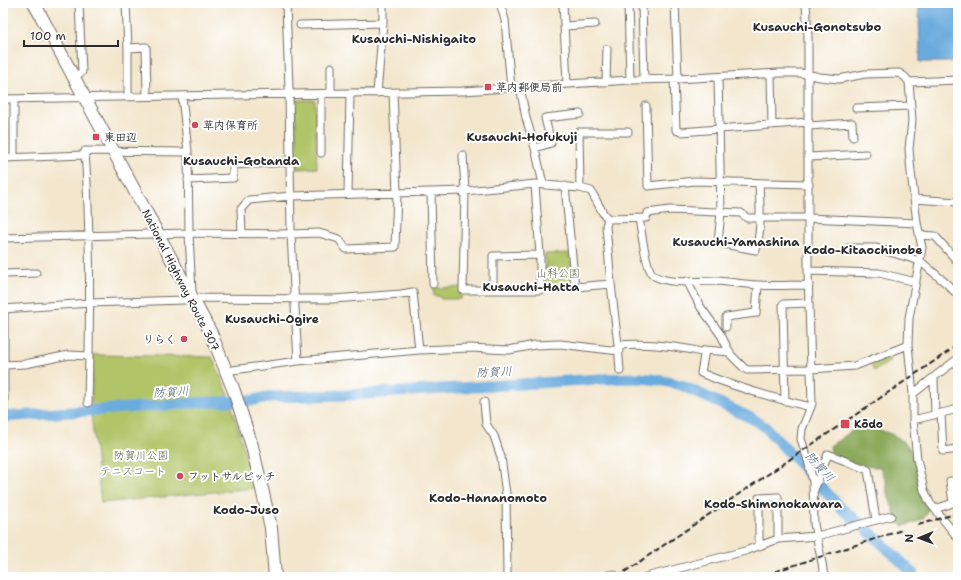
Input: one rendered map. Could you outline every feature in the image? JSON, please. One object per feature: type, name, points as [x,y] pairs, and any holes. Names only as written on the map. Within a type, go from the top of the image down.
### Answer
[{"type":"highway","name":"National Highway Route 307","points":[[34,3],[211,332],[242,412],[252,446],[271,528],[275,577]]},
{"type":"street","points":[[74,77],[82,72],[79,3]]},
{"type":"street","points":[[126,3],[128,97]]},
{"type":"street","points":[[286,3],[291,234],[298,361]]},
{"type":"street","points":[[377,93],[383,23],[383,3]]},
{"type":"street","points":[[500,3],[505,20],[511,88]]},
{"type":"street","points":[[563,3],[567,84]]},
{"type":"street","points":[[628,3],[630,80]]},
{"type":"street","points":[[642,3],[644,80]]},
{"type":"street","points":[[675,3],[676,130],[681,132],[772,125],[852,123],[853,137]]},
{"type":"street","points":[[806,3],[809,75],[808,270],[812,404],[802,429],[801,439],[811,470],[814,524],[824,577]]},
{"type":"street","points":[[300,25],[383,23]]},
{"type":"street","points":[[565,26],[595,24]]},
{"type":"street","points":[[128,48],[146,47],[147,96]]},
{"type":"street","points":[[606,82],[607,49]]},
{"type":"street","points":[[331,67],[331,93]]},
{"type":"street","points":[[3,99],[470,91],[630,80],[793,73],[820,78],[839,79],[865,74],[899,73],[905,76],[909,82],[912,120],[909,149],[917,223],[922,248],[908,318],[908,345],[913,394],[912,420],[917,459],[924,490],[935,509],[958,538]]},
{"type":"street","points":[[771,74],[772,125]]},
{"type":"street","points":[[718,77],[721,212],[718,243],[756,250],[760,236],[761,218],[759,183]]},
{"type":"street","points":[[909,82],[958,80]]},
{"type":"street","points":[[520,87],[526,118],[535,148],[543,184]]},
{"type":"street","points":[[3,238],[189,233],[320,233],[339,239],[346,249],[395,247],[397,193],[393,93]]},
{"type":"street","points":[[321,94],[321,152]]},
{"type":"street","points":[[348,194],[350,94]]},
{"type":"street","points":[[182,96],[188,152],[189,233],[192,298]]},
{"type":"street","points":[[14,100],[14,157]]},
{"type":"street","points":[[646,106],[648,186],[695,181],[809,184]]},
{"type":"street","points":[[856,108],[911,106]]},
{"type":"street","points":[[535,148],[551,142],[545,118],[580,114]]},
{"type":"street","points":[[580,188],[579,132],[628,132]]},
{"type":"street","points":[[88,403],[90,304],[89,235],[85,151],[188,152]]},
{"type":"street","points":[[809,157],[866,154]]},
{"type":"street","points":[[3,158],[85,155]]},
{"type":"street","points":[[463,155],[465,191],[463,290],[540,290],[540,255],[535,184]]},
{"type":"street","points":[[188,180],[234,178],[233,165],[290,162]]},
{"type":"street","points":[[242,233],[240,209],[249,200],[291,196],[465,191],[535,184],[565,186],[591,191],[603,214],[608,219],[646,218],[647,213],[670,210],[741,213],[747,218],[809,218],[917,223]]},
{"type":"street","points":[[565,186],[575,287],[611,284]]},
{"type":"street","points":[[431,192],[433,284]]},
{"type":"street","points":[[914,199],[958,202]]},
{"type":"street","points":[[608,219],[606,226],[619,348],[620,371]]},
{"type":"street","points":[[639,219],[644,247],[650,271],[653,275],[668,280],[687,282],[718,281],[758,285],[809,285]]},
{"type":"street","points":[[919,235],[935,236],[958,262]]},
{"type":"street","points":[[848,248],[876,248],[920,261],[958,295]]},
{"type":"street","points":[[950,254],[958,251]]},
{"type":"street","points":[[493,290],[493,256],[540,255]]},
{"type":"street","points":[[808,270],[879,273],[916,282]]},
{"type":"street","points":[[3,274],[36,273]]},
{"type":"street","points":[[687,282],[700,306],[721,335],[730,352],[738,363],[747,370],[810,370],[856,366],[908,345]]},
{"type":"street","points":[[726,327],[726,317],[756,313],[758,285]]},
{"type":"street","points":[[3,412],[3,309],[184,300],[192,298],[333,299],[413,292],[419,350]]},
{"type":"street","points":[[785,401],[783,304],[809,303]]},
{"type":"street","points":[[234,370],[298,361],[419,350],[470,348],[509,350],[535,345],[560,344],[619,348],[633,344],[656,345],[688,349],[705,353]]},
{"type":"street","points":[[730,352],[706,350],[701,373],[728,384],[811,407]]},
{"type":"street","points":[[4,365],[25,364],[69,355],[89,356]]},
{"type":"street","points":[[913,394],[958,359]]},
{"type":"street","points":[[934,379],[942,451],[958,449]]},
{"type":"street","points":[[484,402],[486,424],[494,436],[500,457],[506,494],[507,577]]},
{"type":"street","points":[[912,420],[958,409]]},
{"type":"street","points":[[813,493],[828,454],[868,470],[876,520]]},
{"type":"street","points":[[935,509],[953,503],[950,481],[958,480]]},
{"type":"street","points":[[758,546],[758,498],[778,497],[778,539]]},
{"type":"street","points":[[646,577],[700,564],[745,551],[778,539],[817,536],[891,516]]},
{"type":"street","points":[[604,577],[609,574],[613,574],[617,577]]},
{"type":"green space","points":[[295,100],[315,100],[317,168],[297,169]]},
{"type":"green space","name":"山科公園","points":[[570,253],[573,288],[545,289],[545,254]]},
{"type":"green space","points":[[461,287],[461,299],[441,299],[439,296],[434,296],[433,288]]},
{"type":"green space","points":[[93,355],[212,357],[229,399],[91,408]]},
{"type":"green space","points":[[889,356],[889,362],[876,370],[873,370],[872,364]]},
{"type":"green space","name":"防賀川公園","points":[[231,404],[255,488],[101,503],[91,414]]},
{"type":"green space","points":[[859,426],[891,434],[897,437],[910,449],[920,492],[928,508],[924,518],[903,526],[896,522],[893,508],[887,493],[886,481],[880,467],[855,463],[831,452],[830,446]]},
{"type":"water","points":[[919,3],[958,3],[958,62],[920,62]]},
{"type":"waterway","name":"防賀川","points":[[3,417],[254,400],[268,397],[348,395],[600,379],[640,378],[659,380],[681,385],[753,419],[765,427],[841,508],[861,524],[912,572],[914,577]]},
{"type":"railway","points":[[617,577],[958,345]]},
{"type":"railway","points":[[918,525],[958,513]]},
{"type":"railway","points":[[758,577],[902,530]]},
{"type":"place","name":"草内郵便局前","points":[[488,87]]},
{"type":"place","name":"草内保育所","points":[[195,125]]},
{"type":"place","name":"東田辺","points":[[96,137]]},
{"type":"place","name":"りらく","points":[[184,339]]},
{"type":"place","name":"Kōdo","points":[[845,424]]},
{"type":"place","name":"フットサルピッチ","points":[[180,476]]},
{"type":"district","name":"Kusauchi-Gonotsubo","points":[[817,27]]},
{"type":"district","name":"Kusauchi-Nishigaito","points":[[414,39]]},
{"type":"district","name":"Kusauchi-Hofukuji","points":[[522,137]]},
{"type":"district","name":"Kusauchi-Gotanda","points":[[241,161]]},
{"type":"district","name":"Kusauchi-Yamashina","points":[[736,242]]},
{"type":"district","name":"Kodo-Kitaochinobe","points":[[863,250]]},
{"type":"district","name":"Kusauchi-Hatta","points":[[531,287]]},
{"type":"district","name":"Kusauchi-Ogire","points":[[272,319]]},
{"type":"district","name":"Kodo-Hananomoto","points":[[488,498]]},
{"type":"district","name":"Kodo-Shimonokawara","points":[[773,504]]},
{"type":"district","name":"Kodo-Juso","points":[[246,510]]},
{"type":"park label","name":"テニスコート","points":[[133,471]]}]
